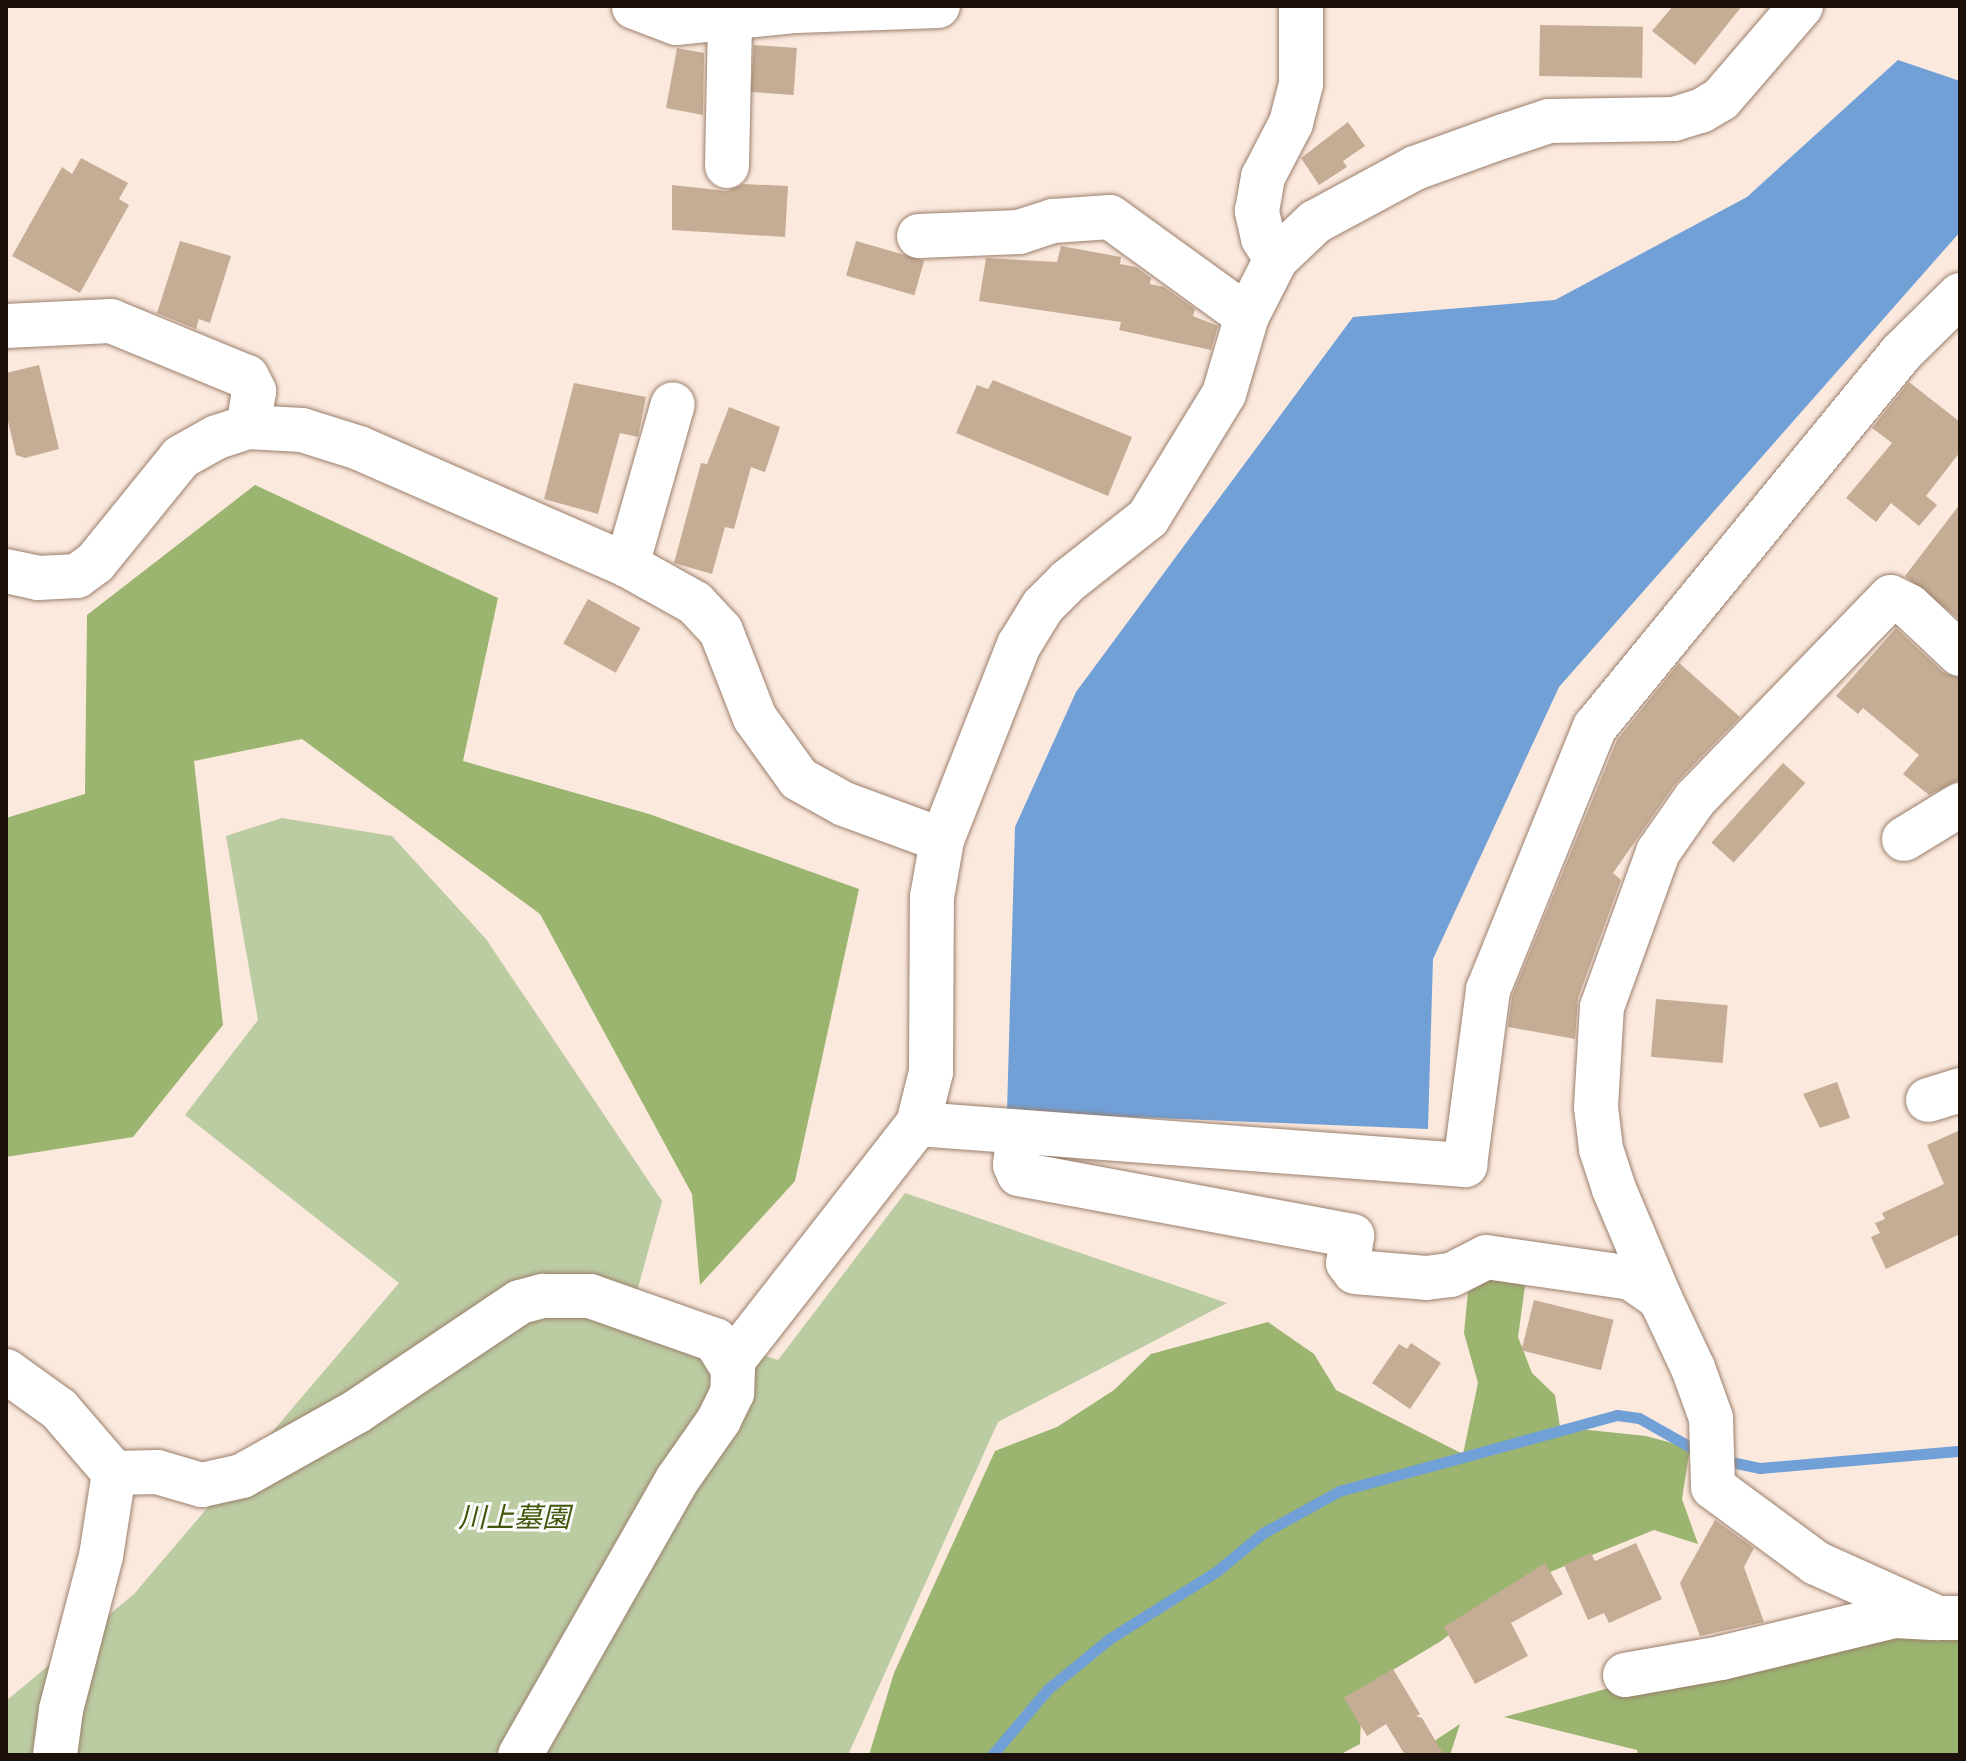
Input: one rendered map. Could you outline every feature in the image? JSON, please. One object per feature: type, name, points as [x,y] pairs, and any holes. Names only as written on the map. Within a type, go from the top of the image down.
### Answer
[{"type":"street","points":[[634,7],[676,23],[938,6]]},
{"type":"street","points":[[1276,259],[1263,238],[1257,211],[1263,177],[1291,123],[1301,84],[1301,6]]},
{"type":"street","points":[[731,1363],[918,1124],[931,1072],[932,897],[942,840],[1019,645],[1043,606],[1068,581],[1148,518],[1224,394],[1247,316],[1276,259],[1315,222],[1340,208],[1415,168],[1504,136],[1549,121],[1674,119],[1701,111],[1721,99],[1801,6]]},
{"type":"street","points":[[727,166],[730,18]]},
{"type":"street","points":[[919,236],[1019,232],[1053,221],[1110,217],[1247,316]]},
{"type":"street","points":[[918,1124],[1465,1165],[1488,990],[1595,727],[1901,353],[1960,295]]},
{"type":"street","points":[[6,326],[111,321],[247,377],[254,391],[248,427]]},
{"type":"street","points":[[627,565],[673,404]]},
{"type":"street","points":[[6,571],[38,578],[77,576],[95,563],[181,457],[217,437],[248,427],[302,430],[359,448],[627,565],[695,603],[721,631],[755,718],[799,779],[844,804],[942,840]]},
{"type":"street","points":[[1949,1618],[1816,1563],[1713,1487],[1711,1418],[1614,1189],[1601,1149],[1596,1107],[1602,1007],[1658,852],[1695,799],[1891,597],[1909,606],[1960,654]]},
{"type":"street","points":[[1904,839],[1960,805]]},
{"type":"street","points":[[1019,1132],[1015,1165],[1019,1174],[1352,1236],[1348,1263],[1355,1272],[1426,1278],[1451,1275],[1486,1257],[1631,1278],[1660,1298]]},
{"type":"street","points":[[114,1473],[157,1472],[202,1485],[242,1476],[356,1412],[520,1302],[543,1296],[590,1296],[671,1321],[715,1340],[731,1363],[732,1393],[719,1420],[677,1480],[520,1755]]},
{"type":"street","points":[[6,1371],[59,1409],[114,1473],[101,1556],[61,1710],[55,1755]]},
{"type":"street","points":[[1625,1675],[1721,1658],[1895,1616],[1949,1618]]},
{"type":"green space","points":[[255,485],[498,598],[463,761],[649,814],[859,889],[795,1181],[700,1285],[692,1194],[540,914],[302,739],[194,761],[223,1025],[133,1137],[6,1157],[6,818],[85,794],[87,615]]},
{"type":"green space","name":"川上墓園","points":[[282,818],[392,836],[486,939],[662,1201],[631,1313],[778,1360],[905,1193],[1227,1303],[998,1422],[848,1755],[6,1755],[6,1701],[134,1594],[399,1283],[185,1115],[258,1020],[226,836]]},
{"type":"green space","points":[[1494,1277],[1525,1286],[1518,1337],[1532,1373],[1555,1395],[1560,1427],[1646,1436],[1690,1448],[1682,1499],[1698,1544],[1654,1530],[1508,1589],[1441,1641],[1373,1682],[1361,1716],[1360,1744],[1339,1755],[869,1755],[894,1673],[995,1451],[1057,1427],[1114,1390],[1151,1354],[1268,1322],[1314,1354],[1336,1390],[1463,1454],[1478,1383],[1464,1333],[1468,1292]]},
{"type":"green space","points":[[1960,1626],[1960,1755],[1638,1755],[1637,1750],[1504,1717],[1656,1675]]},
{"type":"green space","points":[[1460,1724],[1450,1755],[1413,1755]]},
{"type":"water","points":[[1898,60],[1960,81],[1960,232],[1559,687],[1433,959],[1428,1129],[1007,1112],[1015,827],[1076,692],[1353,317],[1555,300],[1747,197]]},
{"type":"building","points":[[1673,6],[1742,6],[1695,65],[1652,31]]},
{"type":"building","points":[[1540,25],[1643,27],[1642,78],[1539,76]]},
{"type":"building","points":[[754,45],[797,48],[794,95],[751,92]]},
{"type":"building","points":[[677,48],[704,53],[703,115],[666,108]]},
{"type":"building","points":[[1348,122],[1365,146],[1343,161],[1347,167],[1319,185],[1301,158]]},
{"type":"building","points":[[81,158],[128,183],[119,199],[129,205],[80,293],[12,256],[62,167],[72,174]]},
{"type":"building","points":[[743,184],[788,186],[785,237],[672,230],[672,185],[727,191]]},
{"type":"building","points":[[180,241],[231,256],[210,323],[199,319],[196,329],[157,313]]},
{"type":"building","points":[[856,241],[924,261],[914,295],[846,276]]},
{"type":"building","points":[[1061,246],[1121,257],[1120,264],[1136,267],[1151,278],[1150,284],[1164,287],[1195,309],[1193,316],[1218,326],[1211,350],[1119,330],[1121,322],[979,301],[986,258],[1057,262]]},
{"type":"building","points":[[39,365],[59,449],[25,458],[16,455],[6,413],[6,373]]},
{"type":"building","points":[[993,380],[1132,437],[1108,496],[956,433],[977,385],[988,389]]},
{"type":"building","points":[[1909,382],[1960,422],[1960,452],[1926,496],[1937,505],[1919,526],[1891,503],[1876,522],[1846,498],[1892,443],[1872,428]]},
{"type":"building","points":[[574,383],[646,397],[638,437],[620,433],[598,514],[544,499]]},
{"type":"building","points":[[729,407],[780,427],[765,472],[751,467],[734,529],[725,527],[712,574],[674,563],[701,463],[707,464]]},
{"type":"building","points":[[1960,504],[1960,620],[1905,576]]},
{"type":"building","points":[[588,599],[640,628],[616,673],[563,644]]},
{"type":"building","points":[[1896,628],[1943,672],[1960,678],[1960,780],[1929,795],[1903,774],[1919,755],[1863,708],[1858,714],[1836,696]]},
{"type":"building","points":[[1679,663],[1740,717],[1675,784],[1613,873],[1621,880],[1578,998],[1575,1039],[1508,1027],[1512,996],[1617,740]]},
{"type":"building","points":[[1783,763],[1805,783],[1734,863],[1711,843]]},
{"type":"building","points":[[1656,999],[1728,1005],[1723,1063],[1651,1057]]},
{"type":"building","points":[[1837,1082],[1850,1118],[1820,1128],[1803,1094]]},
{"type":"building","points":[[1960,1130],[1960,1234],[1886,1269],[1871,1237],[1880,1233],[1875,1223],[1885,1219],[1882,1213],[1944,1184],[1927,1145]]},
{"type":"building","points":[[1534,1300],[1614,1320],[1601,1370],[1521,1350]]},
{"type":"building","points":[[1411,1343],[1441,1363],[1410,1409],[1372,1383],[1399,1344],[1407,1349]]},
{"type":"building","points":[[1715,1520],[1754,1548],[1744,1567],[1764,1622],[1700,1636],[1680,1583]]},
{"type":"building","points":[[1636,1543],[1662,1599],[1609,1623],[1604,1613],[1588,1620],[1564,1565],[1591,1553],[1595,1561]]},
{"type":"building","points":[[1545,1563],[1563,1594],[1511,1623],[1528,1656],[1475,1684],[1444,1627]]},
{"type":"building","points":[[1393,1669],[1420,1714],[1416,1716],[1422,1718],[1444,1755],[1405,1755],[1386,1724],[1367,1736],[1344,1698]]},
{"type":"waterway","points":[[992,1755],[1048,1689],[1109,1639],[1217,1571],[1263,1533],[1339,1491],[1617,1415],[1639,1418],[1699,1452]]},
{"type":"waterway","points":[[1722,1460],[1760,1468],[1960,1451]]}]
